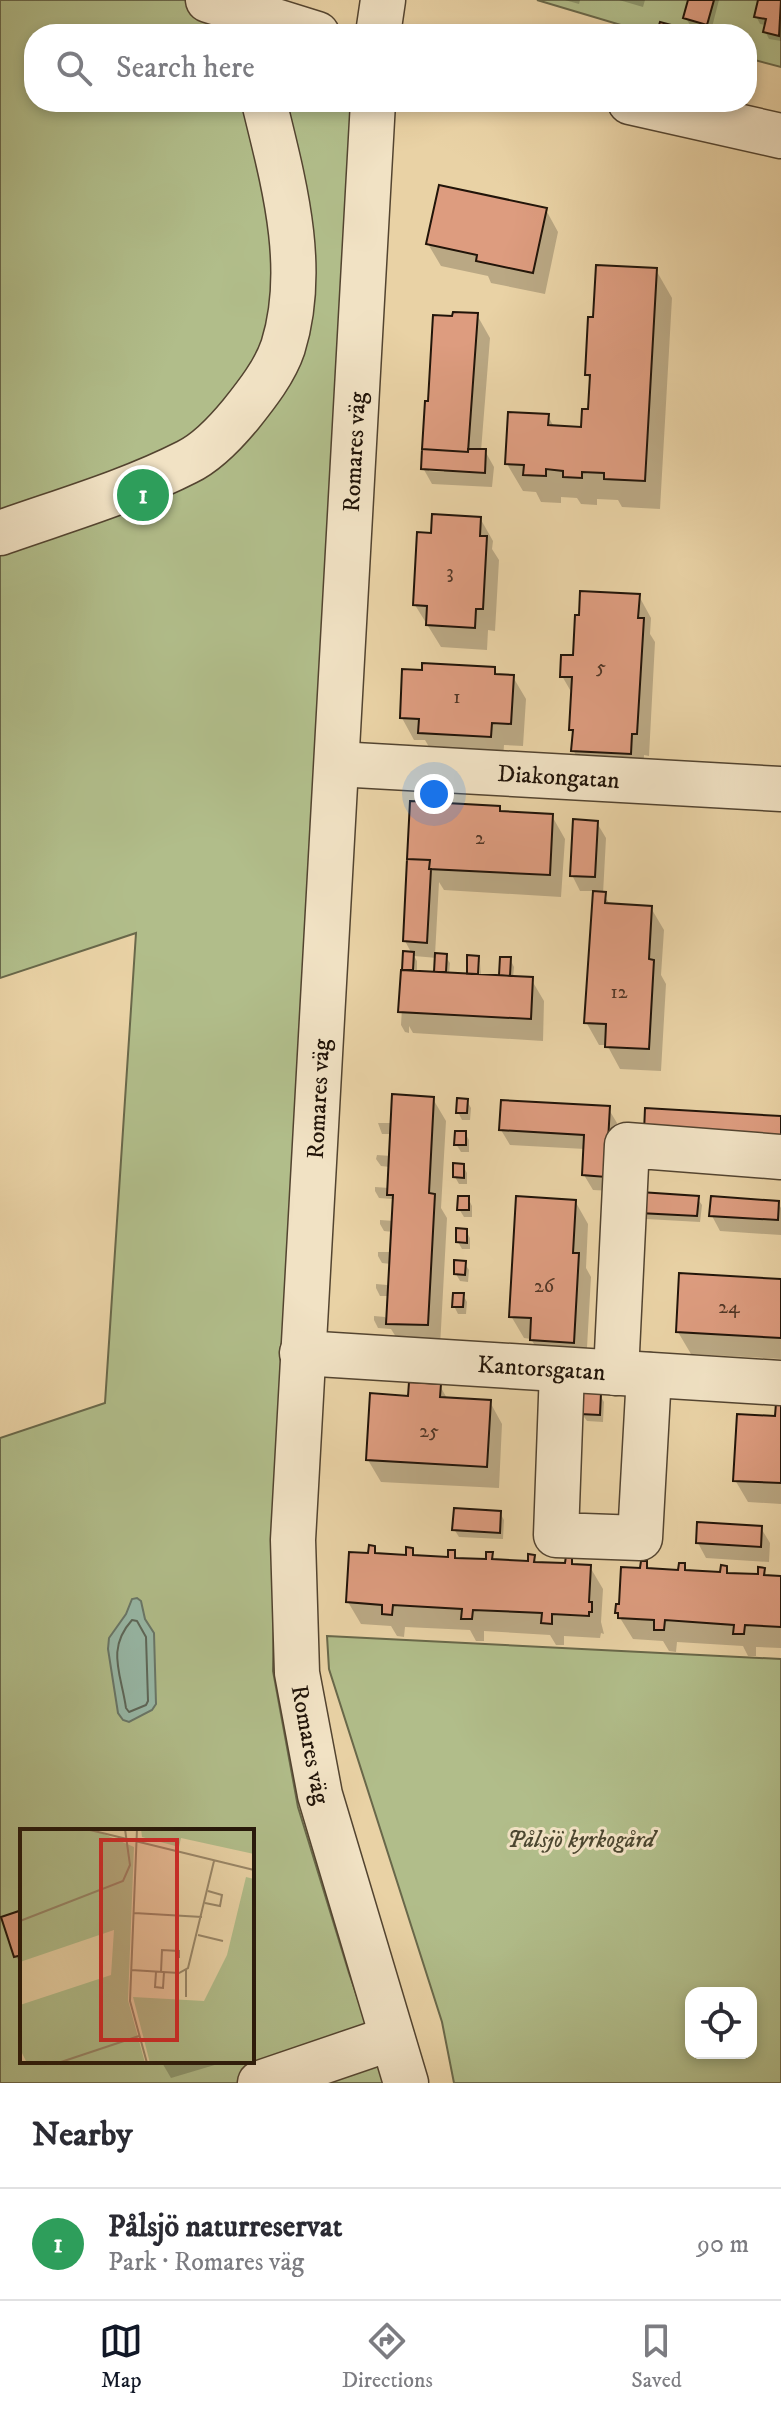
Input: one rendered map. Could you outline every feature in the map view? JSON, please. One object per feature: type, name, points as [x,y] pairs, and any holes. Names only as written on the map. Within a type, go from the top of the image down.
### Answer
[{"type":"street","points":[[379,24],[383,0]]},
{"type":"street","points":[[231,10],[281,24]]},
{"type":"street","points":[[0,533],[190,461],[227,430],[260,391],[282,349],[292,305],[294,260],[282,177],[266,112]]},
{"type":"street","name":"Romares väg","points":[[372,112],[293,1540],[297,1673],[320,1795],[406,2083]]},
{"type":"street","points":[[674,112],[781,136]]},
{"type":"street","name":"Diakongatan","points":[[337,764],[781,789]]},
{"type":"street","points":[[562,1370],[556,1535],[640,1538],[627,1145],[781,1157]]},
{"type":"street","name":"Kantorsgatan","points":[[302,1353],[781,1383]]},
{"type":"street","points":[[260,2083],[392,2038]]},
{"type":"green space","points":[[0,0],[255,0],[295,24],[24,24],[24,112],[355,112],[275,1514],[273,1671],[298,1807],[349,1973],[387,2083],[0,2083],[0,1438],[105,1403],[136,933],[0,978]]},
{"type":"green space","points":[[537,0],[781,0],[781,67],[757,61],[757,24],[617,24]]},
{"type":"green space","name":"Pålsjö kyrkogård","points":[[327,1636],[781,1659],[781,2083],[454,2083],[442,2022],[329,1669]]},
{"type":"water","points":[[137,1598],[154,1633],[156,1704],[152,1710],[129,1722],[118,1713],[108,1649],[109,1638],[126,1614],[132,1599]]},
{"type":"building","points":[[688,0],[714,0],[707,24],[683,18]]},
{"type":"building","points":[[758,0],[781,0],[779,36],[763,32],[766,19],[754,17]]},
{"type":"building","points":[[439,185],[547,208],[533,273],[476,261],[477,255],[426,244]]},
{"type":"building","points":[[596,265],[657,268],[645,481],[604,479],[604,473],[582,472],[582,478],[563,477],[563,471],[546,469],[546,476],[523,475],[524,465],[505,464],[508,412],[549,414],[548,425],[581,427],[582,409],[588,409],[590,375],[585,375],[588,317],[593,317]]},
{"type":"building","points":[[453,312],[478,313],[468,452],[422,449],[433,315],[452,316]]},
{"type":"building","points":[[422,449],[468,452],[468,449],[486,449],[485,473],[421,469]]},
{"type":"building","points":[[432,514],[481,517],[480,536],[487,536],[483,609],[476,609],[475,628],[426,625],[427,606],[413,605],[417,532],[431,533]]},
{"type":"building","points":[[580,591],[640,594],[638,618],[644,618],[637,734],[632,734],[631,754],[571,751],[572,677],[560,677],[561,655],[573,655]]},
{"type":"building","points":[[422,663],[495,667],[495,674],[514,675],[511,724],[492,723],[491,737],[418,733],[419,719],[400,718],[402,669],[422,670]]},
{"type":"building","points":[[410,801],[500,806],[500,811],[553,814],[550,875],[429,869],[430,860],[407,859]]},
{"type":"building","points":[[573,819],[598,821],[595,877],[570,876]]},
{"type":"building","points":[[407,859],[430,860],[427,943],[403,941]]},
{"type":"building","points":[[593,891],[606,892],[605,903],[652,906],[649,959],[654,960],[649,1049],[605,1047],[606,1024],[584,1023]]},
{"type":"building","points":[[403,951],[414,952],[413,970],[402,970]]},
{"type":"building","points":[[435,953],[447,954],[446,972],[434,972]]},
{"type":"building","points":[[467,955],[479,956],[478,974],[467,974]]},
{"type":"building","points":[[500,957],[511,957],[510,976],[499,975]]},
{"type":"building","points":[[401,970],[533,977],[531,1019],[398,1012]]},
{"type":"building","points":[[392,1094],[434,1097],[429,1193],[435,1194],[428,1325],[386,1324],[393,1195],[387,1195]]},
{"type":"building","points":[[457,1098],[468,1099],[467,1113],[456,1113]]},
{"type":"building","points":[[501,1100],[610,1106],[606,1177],[582,1175],[584,1135],[499,1130]]},
{"type":"building","points":[[645,1108],[781,1116],[781,1140],[644,1132]]},
{"type":"building","points":[[455,1131],[466,1131],[466,1145],[454,1145]]},
{"type":"building","points":[[453,1163],[464,1164],[464,1178],[453,1177]]},
{"type":"building","points":[[640,1192],[699,1196],[697,1216],[639,1213]]},
{"type":"building","points":[[458,1196],[469,1196],[469,1210],[457,1210]]},
{"type":"building","points":[[516,1196],[576,1200],[573,1253],[579,1253],[574,1343],[530,1340],[531,1318],[509,1317]]},
{"type":"building","points":[[711,1196],[779,1201],[778,1220],[709,1216]]},
{"type":"building","points":[[456,1228],[467,1229],[467,1243],[456,1242]]},
{"type":"building","points":[[454,1260],[466,1261],[465,1275],[454,1274]]},
{"type":"building","points":[[679,1273],[781,1279],[781,1338],[676,1332]]},
{"type":"building","points":[[453,1293],[464,1293],[463,1307],[452,1307]]},
{"type":"building","points":[[409,1382],[441,1384],[440,1397],[491,1400],[487,1467],[366,1460],[370,1393],[408,1396]]},
{"type":"building","points":[[582,1392],[601,1393],[600,1415],[580,1414]]},
{"type":"building","points":[[776,1403],[781,1403],[781,1483],[733,1481],[737,1414],[775,1416]]},
{"type":"building","points":[[454,1508],[501,1511],[500,1533],[452,1530]]},
{"type":"building","points":[[697,1522],[762,1526],[761,1547],[696,1543]]},
{"type":"building","points":[[369,1545],[375,1546],[375,1553],[406,1555],[406,1547],[413,1548],[413,1555],[448,1557],[448,1550],[455,1550],[455,1558],[486,1559],[486,1552],[493,1552],[492,1559],[528,1561],[528,1554],[535,1555],[534,1562],[565,1563],[566,1556],[572,1557],[572,1564],[591,1565],[589,1602],[592,1602],[592,1612],[589,1616],[552,1614],[552,1624],[541,1623],[542,1613],[473,1610],[472,1619],[461,1619],[462,1609],[393,1605],[392,1615],[382,1614],[382,1605],[346,1602],[349,1552],[368,1553]]},
{"type":"building","points":[[641,1561],[647,1561],[647,1568],[678,1570],[679,1563],[685,1563],[685,1570],[720,1572],[721,1565],[727,1566],[727,1573],[758,1574],[758,1567],[765,1568],[764,1575],[781,1576],[781,1627],[745,1625],[744,1634],[733,1634],[734,1625],[665,1620],[664,1630],[654,1630],[654,1620],[618,1618],[618,1613],[615,1613],[616,1604],[619,1604],[621,1567],[640,1568]]},
{"type":"building","points":[[20,1911],[20,1956],[14,1957],[1,1917]]},
{"type":"place","name":"Pålsjö naturreservat","points":[[143,495]]}]
